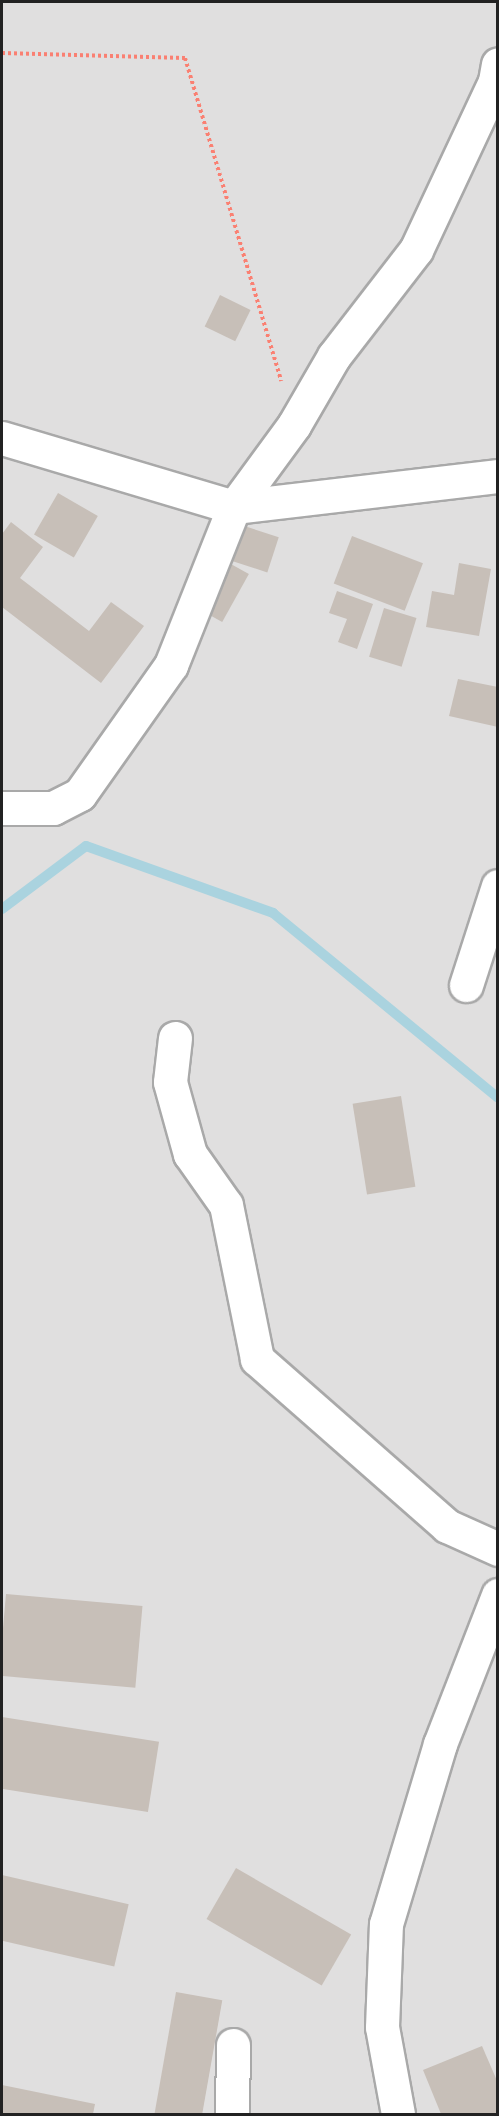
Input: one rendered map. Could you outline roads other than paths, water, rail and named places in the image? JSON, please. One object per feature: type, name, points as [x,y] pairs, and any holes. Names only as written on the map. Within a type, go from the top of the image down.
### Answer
[{"type":"street","points":[[2,808],[53,808],[68,802],[105,761],[171,665],[234,507],[294,425],[334,356],[416,250],[495,81],[498,64]]},
{"type":"street","points":[[2,438],[234,507],[498,476]]},
{"type":"street","points":[[466,985],[498,886]]},
{"type":"street","points":[[175,1038],[170,1082],[190,1154],[226,1205],[257,1359],[447,1526],[498,1549]]},
{"type":"street","points":[[398,2115],[382,2027],[386,1924],[440,1744],[498,1595]]},
{"type":"street","points":[[232,2115],[233,2045]]},
{"type":"waterway","points":[[2,909],[86,846],[273,913],[498,1098]]}]
